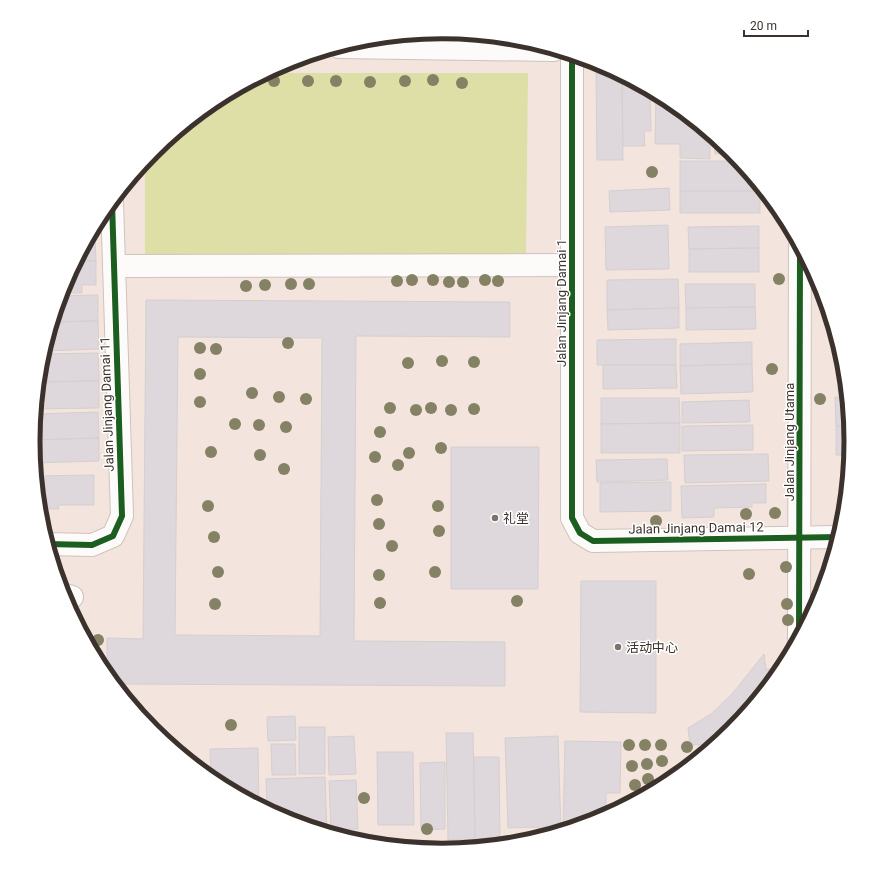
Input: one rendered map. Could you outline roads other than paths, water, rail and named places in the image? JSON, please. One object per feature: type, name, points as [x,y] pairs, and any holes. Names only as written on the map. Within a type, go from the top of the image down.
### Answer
[{"type":"street","points":[[362,47],[532,50]]},
{"type":"street","name":"Jalan Jinjang Damai 1","points":[[572,60],[572,518],[580,533],[593,540]]},
{"type":"street","name":"Jalan Jinjang Damai 11","points":[[53,544],[92,545],[113,536],[122,516],[112,211]]},
{"type":"street","name":"Jalan Jinjang Utama","points":[[799,627],[800,257]]},
{"type":"street","points":[[114,266],[572,265]]},
{"type":"street","name":"Jalan Jinjang Damai 12","points":[[593,540],[833,537]]},
{"type":"place","name":"礼堂","points":[[495,518]]},
{"type":"place","name":"活动中心","points":[[618,647]]}]
